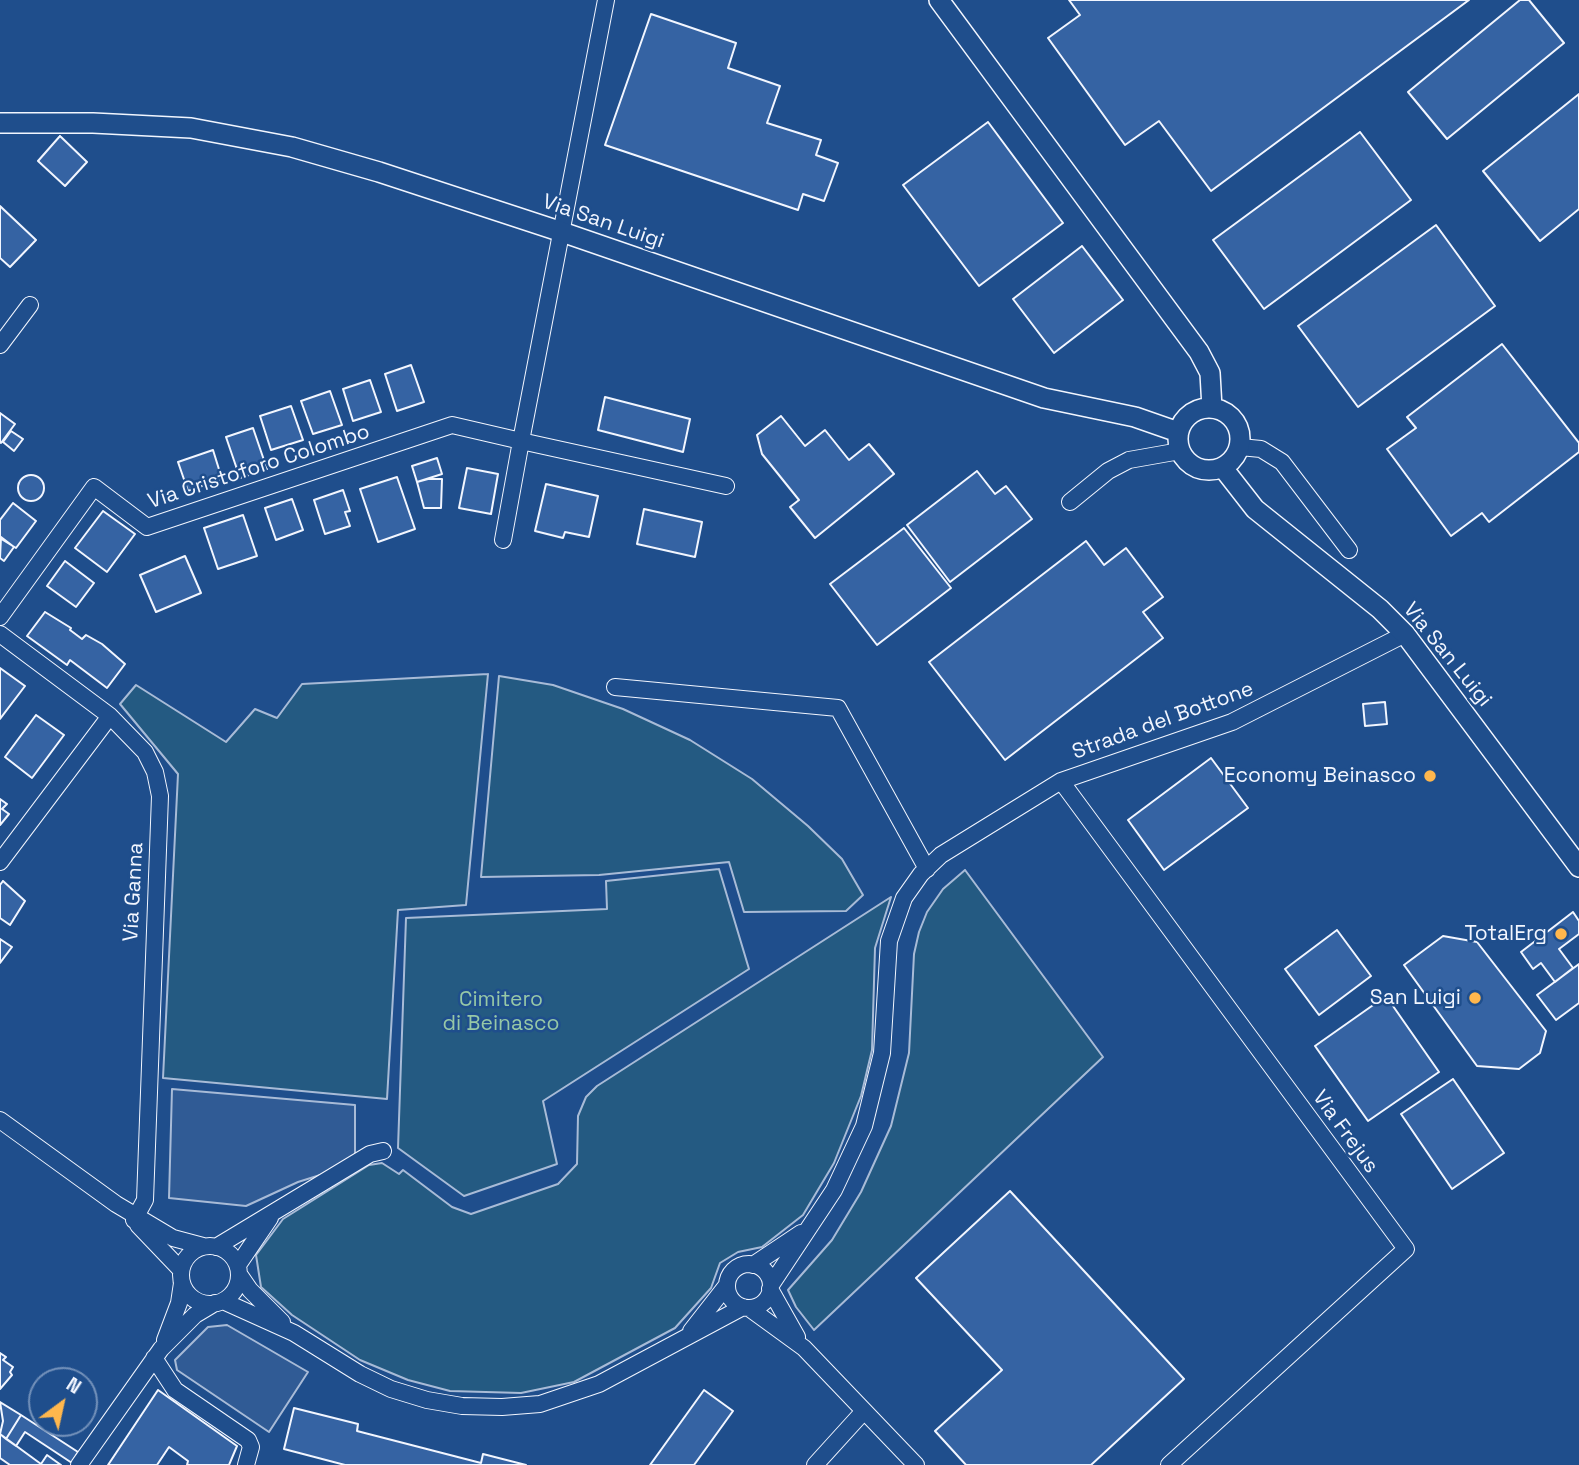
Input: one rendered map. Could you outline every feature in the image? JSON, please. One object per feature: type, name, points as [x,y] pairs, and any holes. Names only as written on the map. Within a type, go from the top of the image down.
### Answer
[{"type":"street","points":[[503,540],[606,0]]},
{"type":"street","points":[[939,0],[1199,352],[1210,373],[1212,408]]},
{"type":"street","name":"Via San Luigi","points":[[0,123],[93,123],[191,128],[292,147],[379,172],[562,232],[1044,398],[1135,417],[1179,441],[1196,468],[1212,471],[1223,468],[1255,509],[1380,609],[1405,635],[1579,867]]},
{"type":"street","points":[[0,345],[30,305]]},
{"type":"street","points":[[1070,502],[1108,471],[1179,441],[1191,414],[1212,408],[1226,413],[1236,423],[1241,435],[1240,447],[1233,460],[1223,468]]},
{"type":"street","name":"Via Cristoforo Colombo","points":[[0,617],[94,487],[147,527],[453,425],[726,486]]},
{"type":"street","points":[[1240,447],[1261,449],[1282,462],[1349,550]]},
{"type":"street","name":"Via Ganna","points":[[0,635],[110,716],[145,752],[155,772],[160,796],[145,1200],[135,1218]]},
{"type":"street","name":"Strada del Bottone","points":[[770,1287],[852,1158],[864,1126],[882,1053],[889,940],[904,898],[926,869],[941,855],[1061,781],[1231,722],[1405,635]]},
{"type":"street","points":[[615,687],[838,708],[926,869]]},
{"type":"street","points":[[0,862],[110,716]]},
{"type":"street","name":"Via Frejus","points":[[1061,781],[1406,1249],[1169,1465]]},
{"type":"street","points":[[0,1120],[135,1218],[173,1238],[227,1251],[250,1290],[294,1333]]},
{"type":"street","points":[[246,1465],[251,1447],[248,1440],[175,1390],[158,1353],[178,1303],[182,1276],[189,1255],[276,1211],[370,1154],[383,1151]]},
{"type":"street","points":[[79,1465],[158,1353],[195,1315],[234,1291],[238,1270],[276,1211]]},
{"type":"street","points":[[135,1218],[182,1276],[193,1299],[219,1302],[294,1333],[350,1368],[391,1389],[427,1400],[462,1406],[540,1404],[574,1394],[598,1384],[687,1335],[765,1300],[770,1287]]},
{"type":"street","points":[[687,1335],[727,1285],[734,1270],[753,1265],[780,1249],[811,1225]]},
{"type":"street","points":[[753,1265],[765,1272],[770,1287],[804,1348]]},
{"type":"street","points":[[727,1285],[732,1299],[804,1348],[916,1465]]},
{"type":"street","points":[[815,1465],[864,1411]]},
{"type":"green space","points":[[488,674],[466,905],[398,910],[387,1099],[163,1078],[178,774],[120,704],[136,685],[226,742],[255,709],[277,718],[302,684]]},
{"type":"green space","points":[[499,676],[553,685],[623,709],[690,740],[752,779],[808,826],[842,859],[863,895],[846,911],[744,912],[729,862],[599,875],[481,877]]},
{"type":"green space","name":"Cimitero di Beinasco","points":[[719,869],[749,969],[543,1101],[557,1164],[464,1196],[398,1148],[406,918],[607,909],[606,881]]},
{"type":"green space","points":[[965,870],[1103,1057],[814,1330],[796,1307],[788,1290],[832,1240],[861,1192],[891,1126],[909,1053],[914,954],[919,932],[927,912],[943,889]]},
{"type":"green space","points":[[891,897],[875,948],[872,1050],[861,1096],[834,1163],[803,1215],[762,1247],[738,1252],[720,1263],[711,1288],[675,1328],[574,1382],[521,1393],[450,1391],[408,1380],[360,1360],[292,1315],[261,1287],[256,1255],[283,1219],[369,1165],[382,1163],[399,1174],[403,1170],[452,1207],[471,1214],[558,1184],[577,1164],[578,1116],[586,1097],[597,1086]]},
{"type":"shaded area","points":[[172,1089],[355,1105],[355,1164],[298,1182],[246,1206],[169,1198]]},
{"type":"shaded area","points":[[227,1325],[308,1372],[269,1432],[177,1370],[175,1360],[208,1327]]},
{"type":"building","points":[[1069,0],[1469,0],[1211,191],[1159,121],[1125,145],[1048,38],[1080,15]]},
{"type":"building","points":[[1520,0],[1529,0],[1564,43],[1447,139],[1408,92]]},
{"type":"building","points":[[651,14],[736,43],[728,68],[780,86],[767,123],[821,140],[816,155],[838,163],[824,201],[803,194],[798,210],[605,145]]},
{"type":"building","points":[[1579,94],[1579,209],[1540,241],[1483,171]]},
{"type":"building","points":[[988,122],[1063,223],[979,286],[903,185]]},
{"type":"building","points":[[1360,132],[1411,200],[1264,309],[1213,240]]},
{"type":"building","points":[[60,136],[87,162],[65,186],[38,161]]},
{"type":"building","points":[[0,206],[36,240],[10,267],[0,258]]},
{"type":"building","points":[[1436,225],[1495,306],[1358,407],[1298,326]]},
{"type":"building","points":[[1082,246],[1123,300],[1054,353],[1013,299]]},
{"type":"building","points":[[1502,344],[1579,443],[1579,452],[1489,522],[1482,513],[1451,536],[1387,449],[1416,428],[1407,417]]},
{"type":"building","points":[[411,365],[424,402],[397,411],[385,374]]},
{"type":"building","points":[[370,380],[381,412],[353,421],[343,389]]},
{"type":"building","points":[[330,391],[342,425],[313,434],[301,401]]},
{"type":"building","points":[[605,397],[690,419],[683,452],[598,430]]},
{"type":"building","points":[[291,406],[303,440],[271,450],[260,416]]},
{"type":"building","points":[[0,413],[15,424],[1,443],[0,442]]},
{"type":"building","points":[[781,416],[805,446],[825,430],[849,460],[869,444],[894,474],[815,538],[790,507],[799,500],[762,454],[757,435]]},
{"type":"building","points":[[253,428],[267,469],[240,478],[226,437]]},
{"type":"building","points":[[11,431],[23,439],[14,451],[3,442]]},
{"type":"building","points":[[213,450],[222,479],[188,491],[178,462]]},
{"type":"building","points":[[437,458],[442,474],[417,482],[412,466]]},
{"type":"building","points":[[467,468],[498,474],[491,514],[459,508]]},
{"type":"building","points":[[977,471],[995,494],[1006,486],[1032,519],[950,582],[907,525]]},
{"type":"building","points":[[31,475],[40,479],[44,488],[40,497],[31,501],[22,497],[18,488],[22,479]]},
{"type":"building","points":[[397,477],[415,529],[378,542],[360,489]]},
{"type":"building","points":[[442,479],[441,508],[424,508],[417,482]]},
{"type":"building","points":[[546,484],[598,496],[589,537],[565,532],[563,538],[535,531]]},
{"type":"building","points":[[343,490],[350,511],[345,512],[350,526],[325,534],[314,500]]},
{"type":"building","points":[[292,499],[303,530],[276,540],[265,508]]},
{"type":"building","points":[[13,503],[36,521],[16,548],[0,538],[0,520]]},
{"type":"building","points":[[644,509],[702,522],[695,557],[637,544]]},
{"type":"building","points":[[103,511],[135,534],[107,572],[75,548]]},
{"type":"building","points":[[243,515],[257,556],[218,569],[204,528]]},
{"type":"building","points":[[904,528],[951,588],[877,645],[830,584]]},
{"type":"building","points":[[1,537],[14,547],[4,561],[0,558]]},
{"type":"building","points":[[1086,541],[1104,565],[1126,548],[1163,597],[1143,612],[1163,638],[1005,760],[929,662]]},
{"type":"building","points":[[185,556],[201,593],[156,612],[140,575]]},
{"type":"building","points":[[65,561],[94,583],[76,607],[47,586]]},
{"type":"building","points":[[45,612],[71,628],[70,630],[82,639],[86,635],[102,644],[125,664],[107,688],[70,660],[67,665],[27,636]]},
{"type":"building","points":[[0,668],[25,686],[0,719]]},
{"type":"building","points":[[1385,702],[1387,724],[1365,726],[1363,704]]},
{"type":"building","points":[[36,715],[64,735],[32,778],[5,757]]},
{"type":"building","points":[[1211,758],[1248,808],[1164,870],[1128,820]]},
{"type":"building","points":[[0,799],[7,804],[2,809],[9,814],[0,825]]},
{"type":"building","points":[[3,881],[25,901],[10,925],[0,918],[0,885]]},
{"type":"building","points":[[1573,912],[1579,921],[1579,934],[1559,949],[1573,968],[1555,982],[1541,963],[1533,969],[1521,952]]},
{"type":"building","points":[[1337,930],[1371,976],[1319,1015],[1285,969]]},
{"type":"building","name":"San Luigi","points":[[1443,936],[1477,942],[1546,1031],[1540,1053],[1519,1069],[1477,1066],[1404,965]]},
{"type":"building","points":[[0,939],[12,947],[0,963]]},
{"type":"building","points":[[1579,964],[1579,1003],[1556,1020],[1537,995]]},
{"type":"building","points":[[1386,996],[1439,1072],[1368,1121],[1315,1046]]},
{"type":"building","points":[[1453,1079],[1504,1153],[1452,1189],[1401,1114]]},
{"type":"building","points":[[1010,1191],[1184,1379],[1091,1465],[966,1465],[935,1431],[1002,1370],[916,1278]]},
{"type":"building","points":[[0,1353],[6,1357],[3,1360],[13,1367],[10,1372],[12,1375],[0,1389]]},
{"type":"building","points":[[158,1390],[237,1446],[229,1465],[187,1465],[188,1461],[169,1447],[157,1465],[108,1465]]},
{"type":"building","points":[[704,1390],[733,1411],[694,1465],[650,1465]]},
{"type":"building","points":[[0,1402],[21,1415],[6,1439],[0,1434],[3,1421]]},
{"type":"building","points":[[294,1408],[358,1424],[357,1431],[481,1463],[483,1454],[526,1465],[345,1465],[284,1449]]},
{"type":"building","points":[[21,1415],[28,1420],[28,1434],[25,1432],[16,1446],[6,1439]]},
{"type":"building","points":[[0,1434],[41,1464],[47,1455],[61,1465],[10,1465],[0,1458]]},
{"type":"building","points":[[33,1437],[55,1437],[78,1452],[72,1463]]},
{"type":"place","name":"Economy Beinasco","points":[[1430,776]]},
{"type":"place","name":"TotalErg","points":[[1561,934]]},
{"type":"place","name":"San Luigi","points":[[1475,998]]}]
